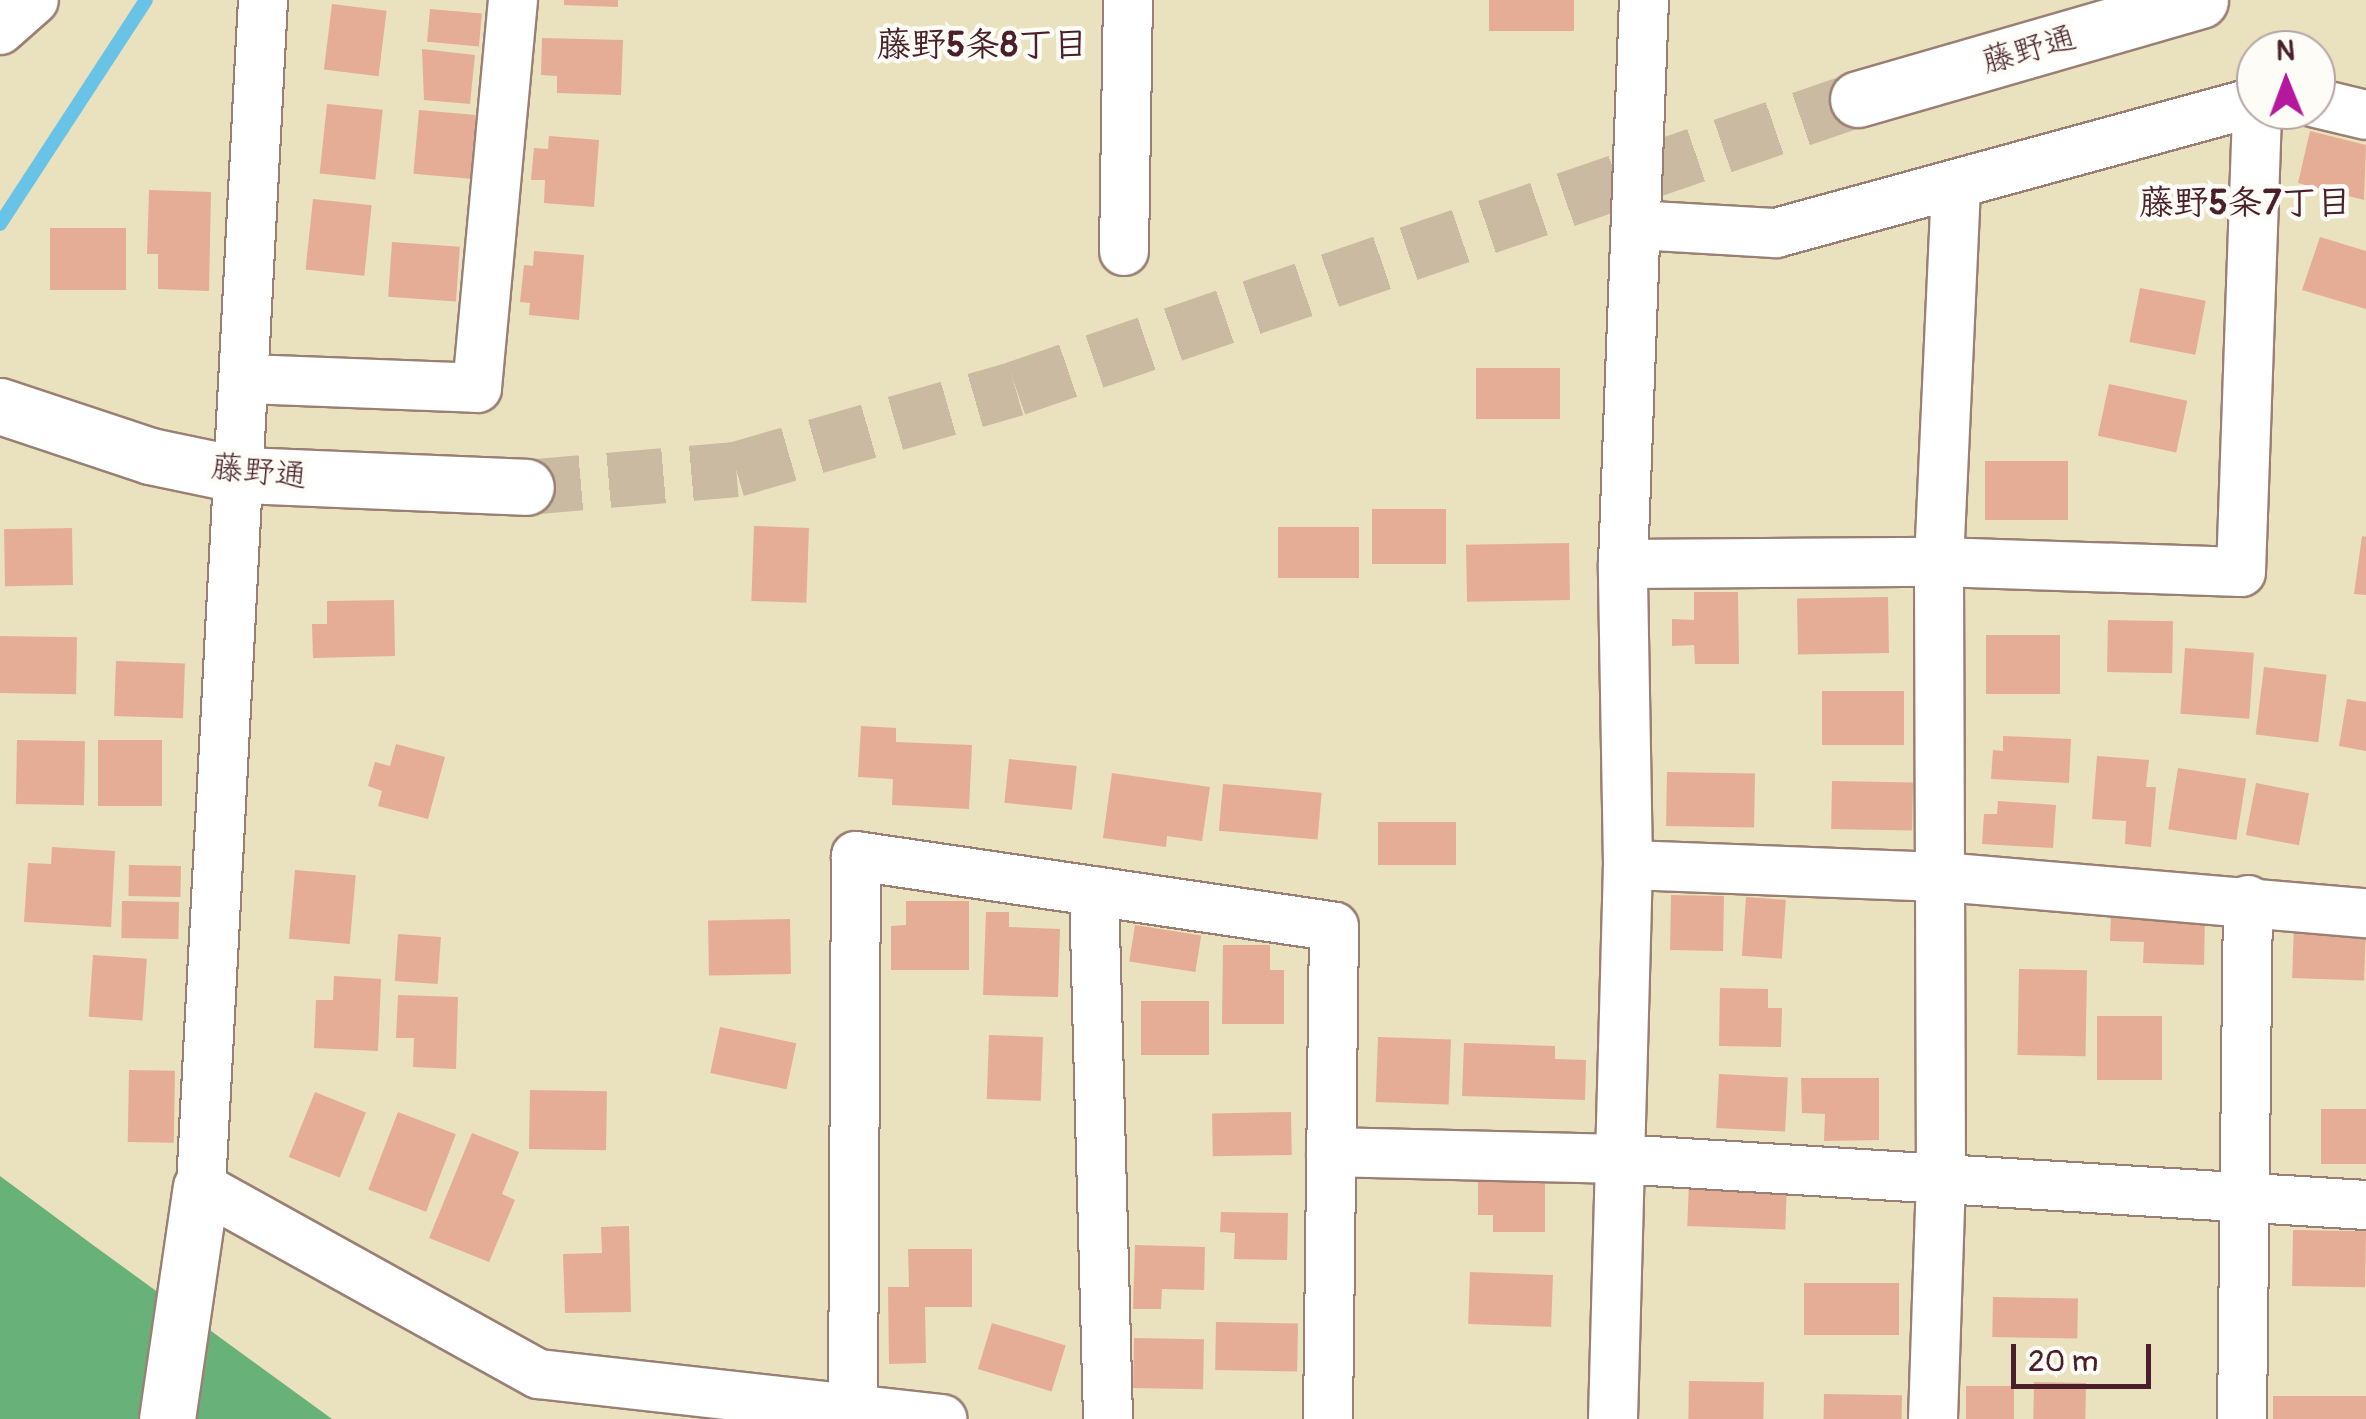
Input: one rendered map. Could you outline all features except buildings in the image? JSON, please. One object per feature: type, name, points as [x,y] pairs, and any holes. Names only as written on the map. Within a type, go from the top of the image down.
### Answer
[{"type":"street","points":[[0,30],[34,0]]},
{"type":"street","points":[[167,1419],[201,1187],[263,0]]},
{"type":"street","points":[[245,379],[478,388],[514,0]]},
{"type":"street","points":[[1124,252],[1128,0]]},
{"type":"street","points":[[1613,1419],[1628,865],[1624,564],[1644,0]]},
{"type":"street","name":"藤野通","points":[[1858,99],[2200,0]]},
{"type":"street","points":[[1636,226],[1776,233],[2236,107]]},
{"type":"street","points":[[2336,107],[2366,114]]},
{"type":"street","points":[[1624,564],[1940,562],[2242,572],[2256,130]]},
{"type":"street","points":[[1933,1419],[1940,1180],[1940,562],[1956,184]]},
{"type":"street","name":"藤野通","points":[[3,407],[150,456],[241,475],[526,487]]},
{"type":"street","points":[[853,1408],[856,856],[1334,927],[1328,1419]]},
{"type":"street","points":[[1628,865],[1942,877],[2366,913]]},
{"type":"street","points":[[1094,891],[1108,1419]]},
{"type":"street","points":[[2242,1419],[2240,1198],[2248,900]]},
{"type":"street","points":[[1331,1152],[1618,1159],[2366,1205]]},
{"type":"street","points":[[201,1187],[539,1374],[943,1419]]},
{"type":"green space","points":[[0,1176],[93,1245],[332,1419],[0,1419]]},
{"type":"waterway","points":[[0,224],[146,0]]},
{"type":"tunnel","points":[[526,487],[736,469],[1016,388],[1858,99]]},
{"type":"district","name":"藤野5条8丁目","points":[[982,45]]},
{"type":"district","name":"藤野5条7丁目","points":[[2245,203]]}]
